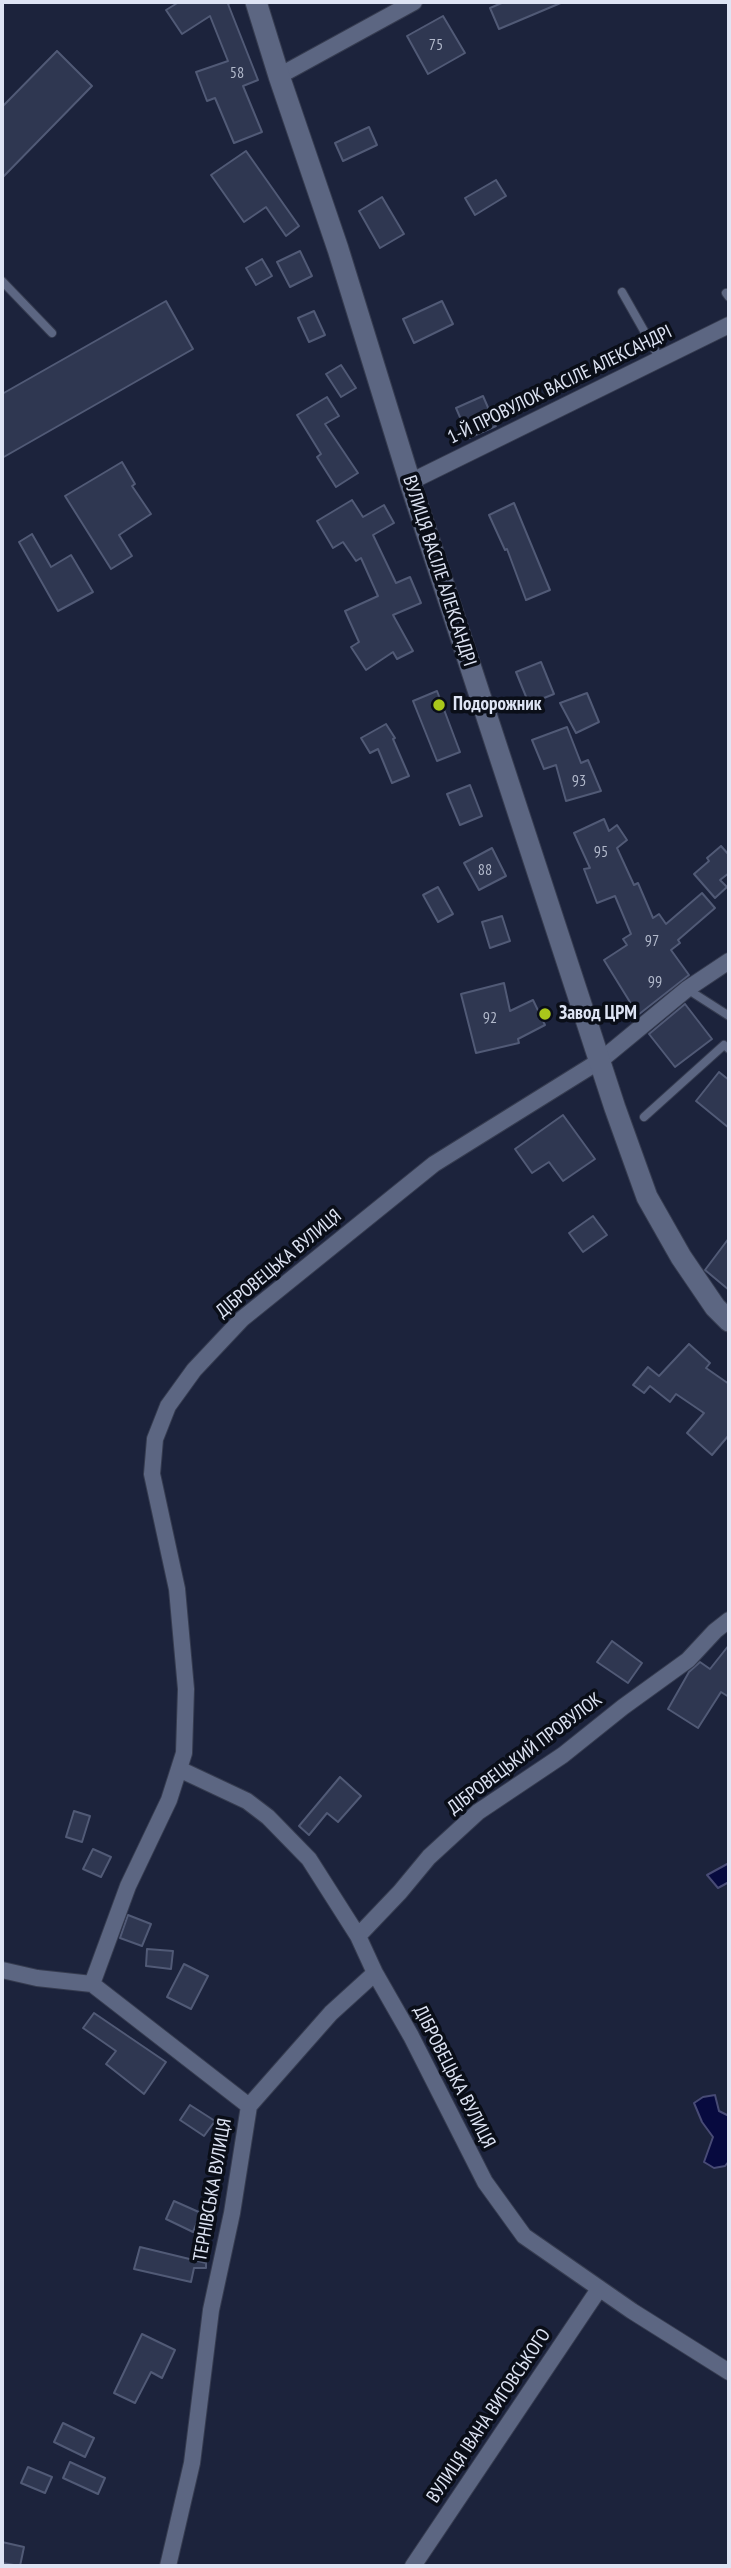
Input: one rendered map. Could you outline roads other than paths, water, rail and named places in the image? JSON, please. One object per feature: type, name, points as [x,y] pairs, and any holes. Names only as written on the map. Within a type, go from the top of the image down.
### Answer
[{"type":"main road","name":"ВУЛИЦЯ ВАСІЛЕ АЛЕКСАНДРІ","points":[[256,2],[615,1108],[647,1197],[681,1257],[715,1307],[729,1321]]},
{"type":"street","points":[[279,76],[414,2]]},
{"type":"street","name":"1-Й ПРОВУЛОК ВАСІЛЕ АЛЕКСАНДРІ","points":[[410,482],[729,325]]},
{"type":"street","name":"ДІБРОВЕЦЬКА ВУЛИЦЯ","points":[[92,1984],[128,1886],[169,1800],[184,1753],[186,1689],[177,1589],[152,1474],[155,1439],[169,1406],[194,1370],[242,1319],[434,1164],[601,1060],[687,989],[729,961]]},
{"type":"street","name":"ДІБРОВЕЦЬКИЙ ПРОВУЛОК","points":[[358,1936],[429,1857],[478,1812],[563,1755],[688,1660],[729,1620]]},
{"type":"street","name":"ДІБРОВЕЦЬКА ВУЛИЦЯ","points":[[179,1769],[247,1801],[268,1817],[309,1859],[358,1936],[485,2182],[524,2236],[729,2372]]},
{"type":"street","points":[[2,1970],[37,1978],[92,1984]]},
{"type":"street","points":[[249,2106],[331,2013],[375,1973]]},
{"type":"street","name":"ТЕРНІВСЬКА ВУЛИЦЯ","points":[[92,1984],[249,2106],[232,2213],[211,2310],[192,2463],[168,2566]]},
{"type":"street","name":"ВУЛИЦЯ ІВАНА ВИГОВСЬКОГО","points":[[413,2566],[599,2288]]},
{"type":"lane","points":[[2,281],[52,333]]},
{"type":"lane","points":[[622,292],[661,359]]},
{"type":"lane","points":[[687,989],[729,1016]]},
{"type":"lane","points":[[644,1117],[724,1045],[729,1049]]},
{"type":"place","name":"Подорожник","points":[[439,705]]},
{"type":"place","name":"Завод ЦРМ","points":[[545,1014]]}]
